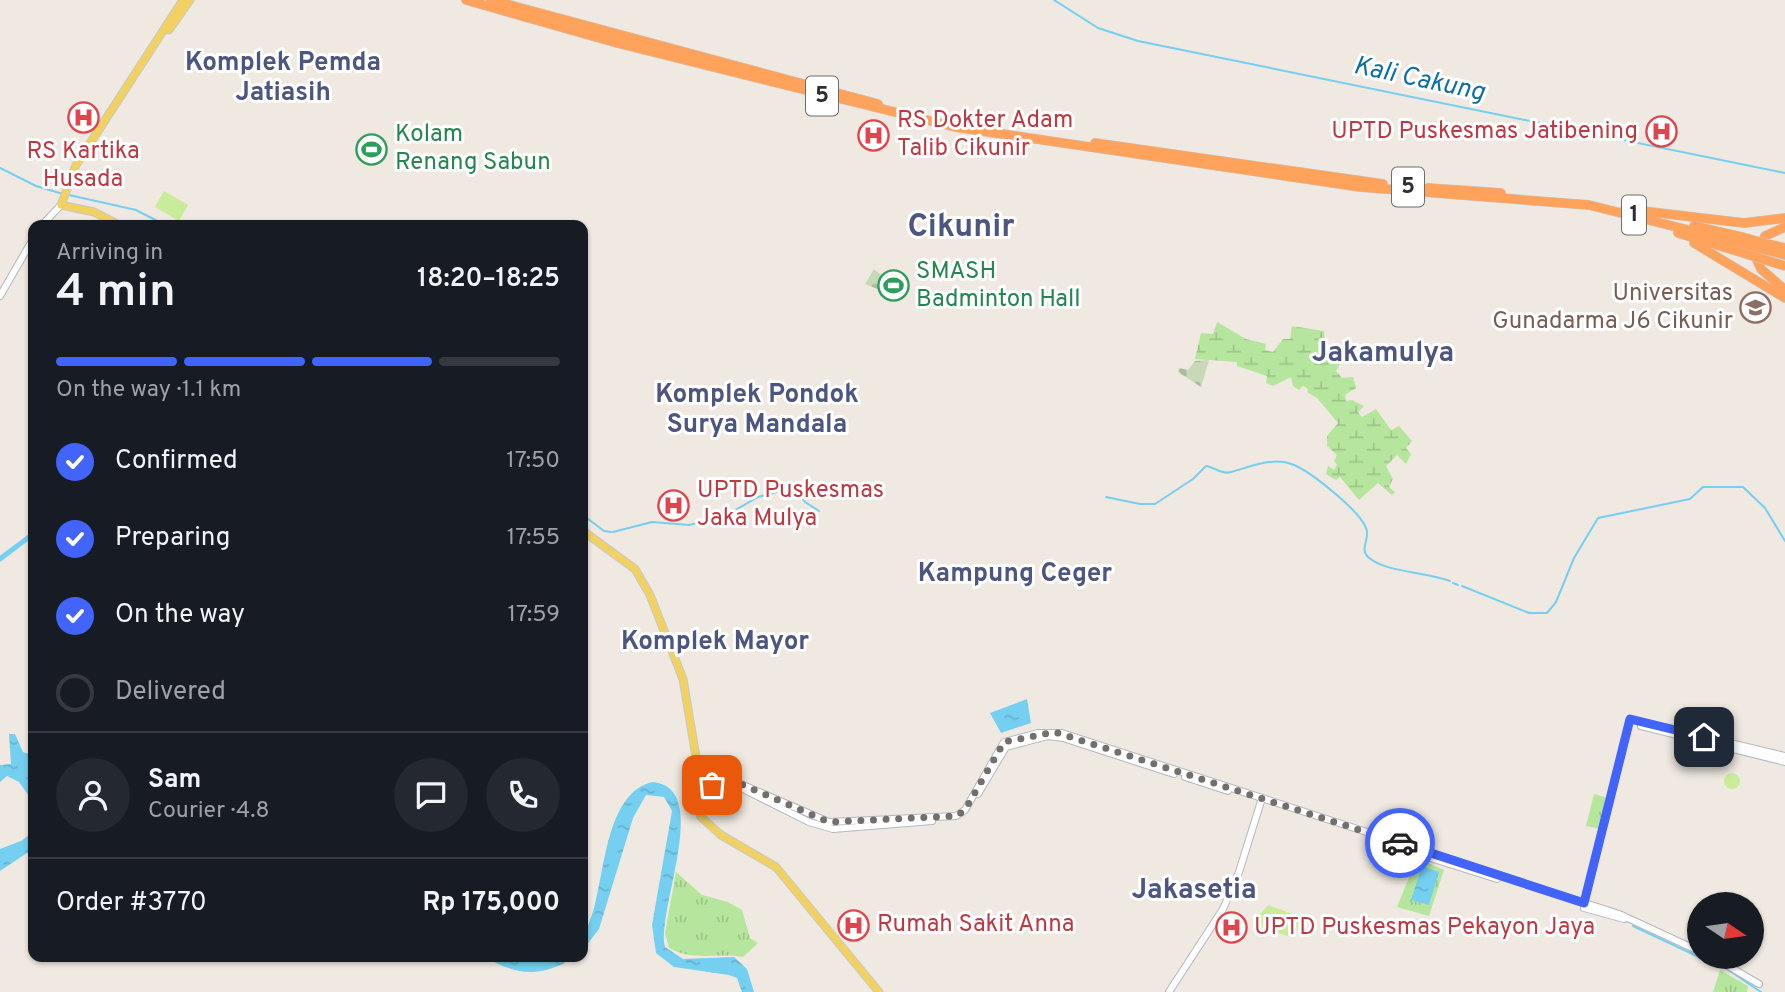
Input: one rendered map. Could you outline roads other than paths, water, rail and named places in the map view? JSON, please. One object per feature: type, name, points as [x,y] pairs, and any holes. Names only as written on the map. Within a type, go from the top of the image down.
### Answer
[{"type":"highway","name":"5","points":[[466,0],[595,37],[955,127],[1360,187],[1527,199]]},
{"type":"highway","name":"5","points":[[491,0],[944,119],[1360,181],[1554,197],[1625,209]]},
{"type":"highway","points":[[1527,199],[1741,244],[1785,266]]},
{"type":"highway","name":"1","points":[[1527,199],[1618,211],[1741,244],[1785,248]]},
{"type":"highway","points":[[1625,209],[1751,226],[1785,223]]},
{"type":"highway","name":"1","points":[[1625,209],[1741,244]]},
{"type":"highway","points":[[1782,287],[1761,269],[1756,258],[1765,236],[1785,223]]},
{"type":"highway","points":[[1668,230],[1752,275],[1785,298]]},
{"type":"highway","name":"1","points":[[1767,247],[1785,255]]},
{"type":"main road","points":[[67,194],[79,166],[190,0]]},
{"type":"main road","points":[[47,220],[64,206],[76,165],[182,1]]},
{"type":"main road","points":[[64,206],[94,212],[109,220]]},
{"type":"main road","points":[[0,296],[28,248]]},
{"type":"main road","points":[[588,534],[624,558],[645,583],[681,671],[696,768],[699,813],[709,827],[776,867],[879,992]]},
{"type":"main road","points":[[1584,903],[1630,721],[1785,762]]},
{"type":"main road","points":[[696,782],[746,788],[823,827],[850,829],[885,823],[952,818],[963,812],[997,750],[1008,740],[1055,732],[1626,919]]},
{"type":"main road","points":[[1734,747],[1785,756]]},
{"type":"main road","points":[[696,768],[707,783]]},
{"type":"main road","points":[[697,800],[707,783]]},
{"type":"main road","points":[[1168,992],[1223,909],[1239,872],[1262,800]]},
{"type":"main road","points":[[1572,902],[1584,903],[1687,946]]},
{"type":"main road","points":[[1735,970],[1759,984]]},
{"type":"water","points":[[1027,699],[1031,723],[1001,733],[990,713]]},
{"type":"water","points":[[9,734],[15,734],[23,752],[28,754],[28,795],[19,782],[7,776],[0,782],[0,765],[11,764]]},
{"type":"water","points":[[653,782],[670,789],[679,805],[681,827],[664,929],[665,947],[683,959],[734,957],[747,969],[754,992],[742,992],[737,978],[674,967],[656,953],[652,925],[672,811],[664,797],[646,795],[633,818],[599,929],[588,943],[588,926],[611,832],[626,800],[638,788]]},
{"type":"water","points":[[28,836],[28,852],[0,871],[0,849]]},
{"type":"water","points":[[1422,866],[1439,872],[1429,905],[1411,900]]},
{"type":"water","points":[[495,962],[566,962],[551,969],[530,972]]},
{"type":"waterway","name":"Kali Cakung","points":[[1054,0],[1098,28],[1138,41],[1785,173]]},
{"type":"waterway","points":[[0,168],[36,186],[63,194]]},
{"type":"waterway","points":[[69,195],[136,210],[155,220]]},
{"type":"waterway","points":[[1106,497],[1140,504],[1155,504],[1193,479],[1206,466],[1228,473],[1262,463],[1286,463],[1312,475],[1355,512],[1366,528],[1365,550],[1368,557],[1395,569],[1450,581]]},
{"type":"waterway","points":[[1462,586],[1529,613],[1547,613],[1556,602],[1574,558],[1598,518],[1690,499],[1703,487],[1743,487],[1765,508],[1785,541]]},
{"type":"waterway","points":[[613,532],[652,522],[689,525],[725,516],[758,497],[780,491],[798,492],[805,502],[819,511]]},
{"type":"waterway","points":[[588,519],[604,531],[611,532]]},
{"type":"waterway","points":[[0,559],[28,538]]},
{"type":"waterway","points":[[1453,583],[1458,585]]},
{"type":"waterway","points":[[1633,926],[1687,951]]},
{"type":"waterway","points":[[1728,970],[1761,992]]},
{"type":"place","name":"RS Kartika Husada","points":[[83,118]]},
{"type":"place","name":"UPTD Puskesmas Jatibening","points":[[1661,132]]},
{"type":"place","name":"RS Dokter Adam Talib Cikunir","points":[[874,135]]},
{"type":"place","name":"Kolam Renang Sabun","points":[[372,149]]},
{"type":"place","name":"SMASH Badminton Hall","points":[[893,286]]},
{"type":"place","name":"Universitas Gunadarma J6 Cikunir","points":[[1756,308]]},
{"type":"place","name":"UPTD Puskesmas Jaka Mulya","points":[[674,505]]},
{"type":"place","name":"Rumah Sakit Anna","points":[[854,925]]},
{"type":"place","name":"UPTD Puskesmas Pekayon Jaya","points":[[1231,928]]},
{"type":"district","name":"Komplek Pemda Jatiasih","points":[[283,78]]},
{"type":"district","name":"Cikunir","points":[[961,228]]},
{"type":"district","name":"Jakamulya","points":[[1383,354]]},
{"type":"district","name":"Komplek Pondok Surya Mandala","points":[[757,410]]},
{"type":"district","name":"Kampung Ceger","points":[[1015,574]]},
{"type":"district","name":"Komplek Mayor","points":[[715,642]]},
{"type":"district","name":"Jakasetia","points":[[1194,891]]}]
